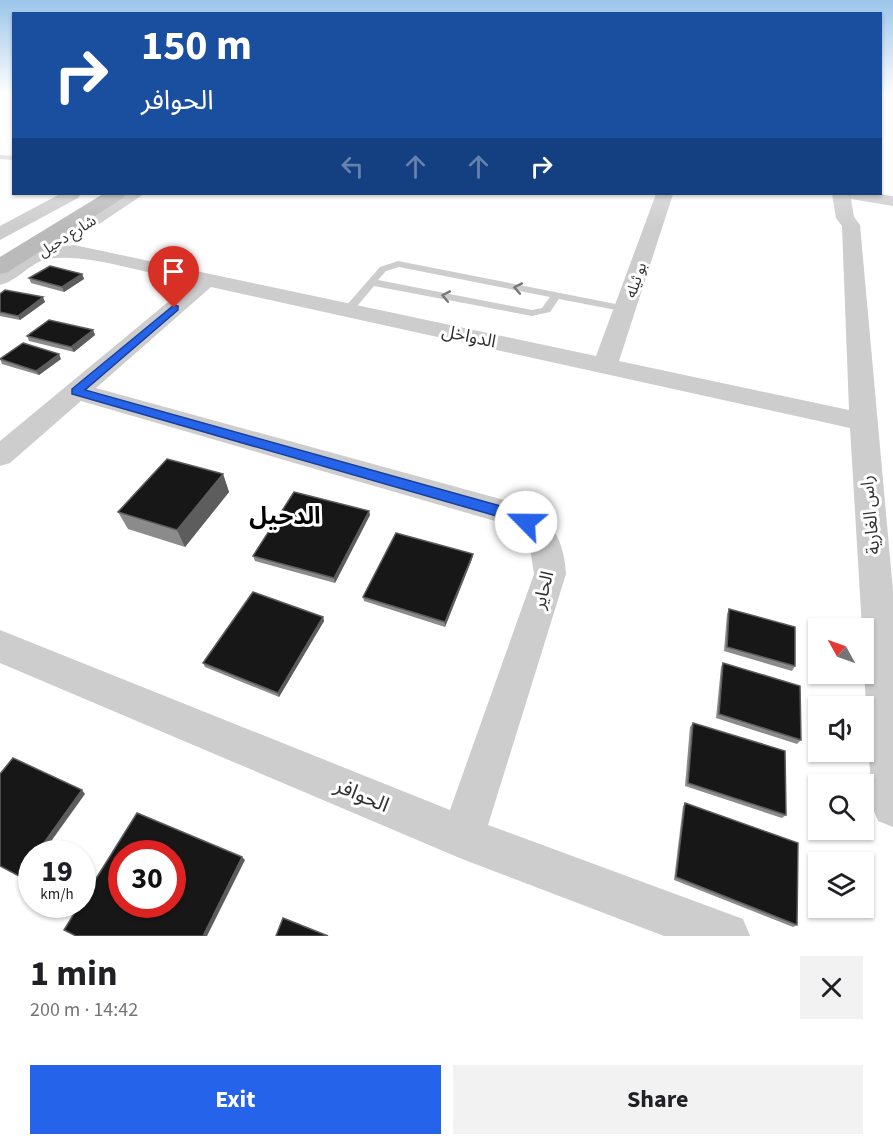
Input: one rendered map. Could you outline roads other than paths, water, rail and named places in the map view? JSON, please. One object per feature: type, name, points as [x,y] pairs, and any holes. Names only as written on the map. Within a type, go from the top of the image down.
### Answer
[{"type":"main road","points":[[77,236],[105,196]]},
{"type":"main road","name":"شارع دحيل","points":[[2,264],[105,196]]},
{"type":"main road","points":[[2,264],[38,255]]},
{"type":"street","name":"شارع دحيل","points":[[0,234],[70,195]]},
{"type":"street","name":"شارع دحيل","points":[[77,236],[134,195]]},
{"type":"street","name":"بو ثيله","points":[[605,366],[665,195]]},
{"type":"street","name":"راس الغارية","points":[[852,195],[856,219],[851,225],[863,422],[885,597],[893,806]]},
{"type":"street","points":[[858,195],[893,201]]},
{"type":"street","name":"الدواخل","points":[[38,255],[77,236],[207,280],[863,422]]},
{"type":"street","points":[[0,456],[207,280]]},
{"type":"street","name":"الحاير","points":[[76,391],[504,512],[540,531],[548,543],[550,574],[462,837]]},
{"type":"street","name":"الحوافر","points":[[0,646],[462,837],[726,936]]},
{"type":"lane","points":[[348,309],[386,267],[398,264],[626,309]]},
{"type":"lane","points":[[371,282],[532,313],[546,310],[557,295]]},
{"type":"district","name":"الدحيل","points":[[285,516]]}]
